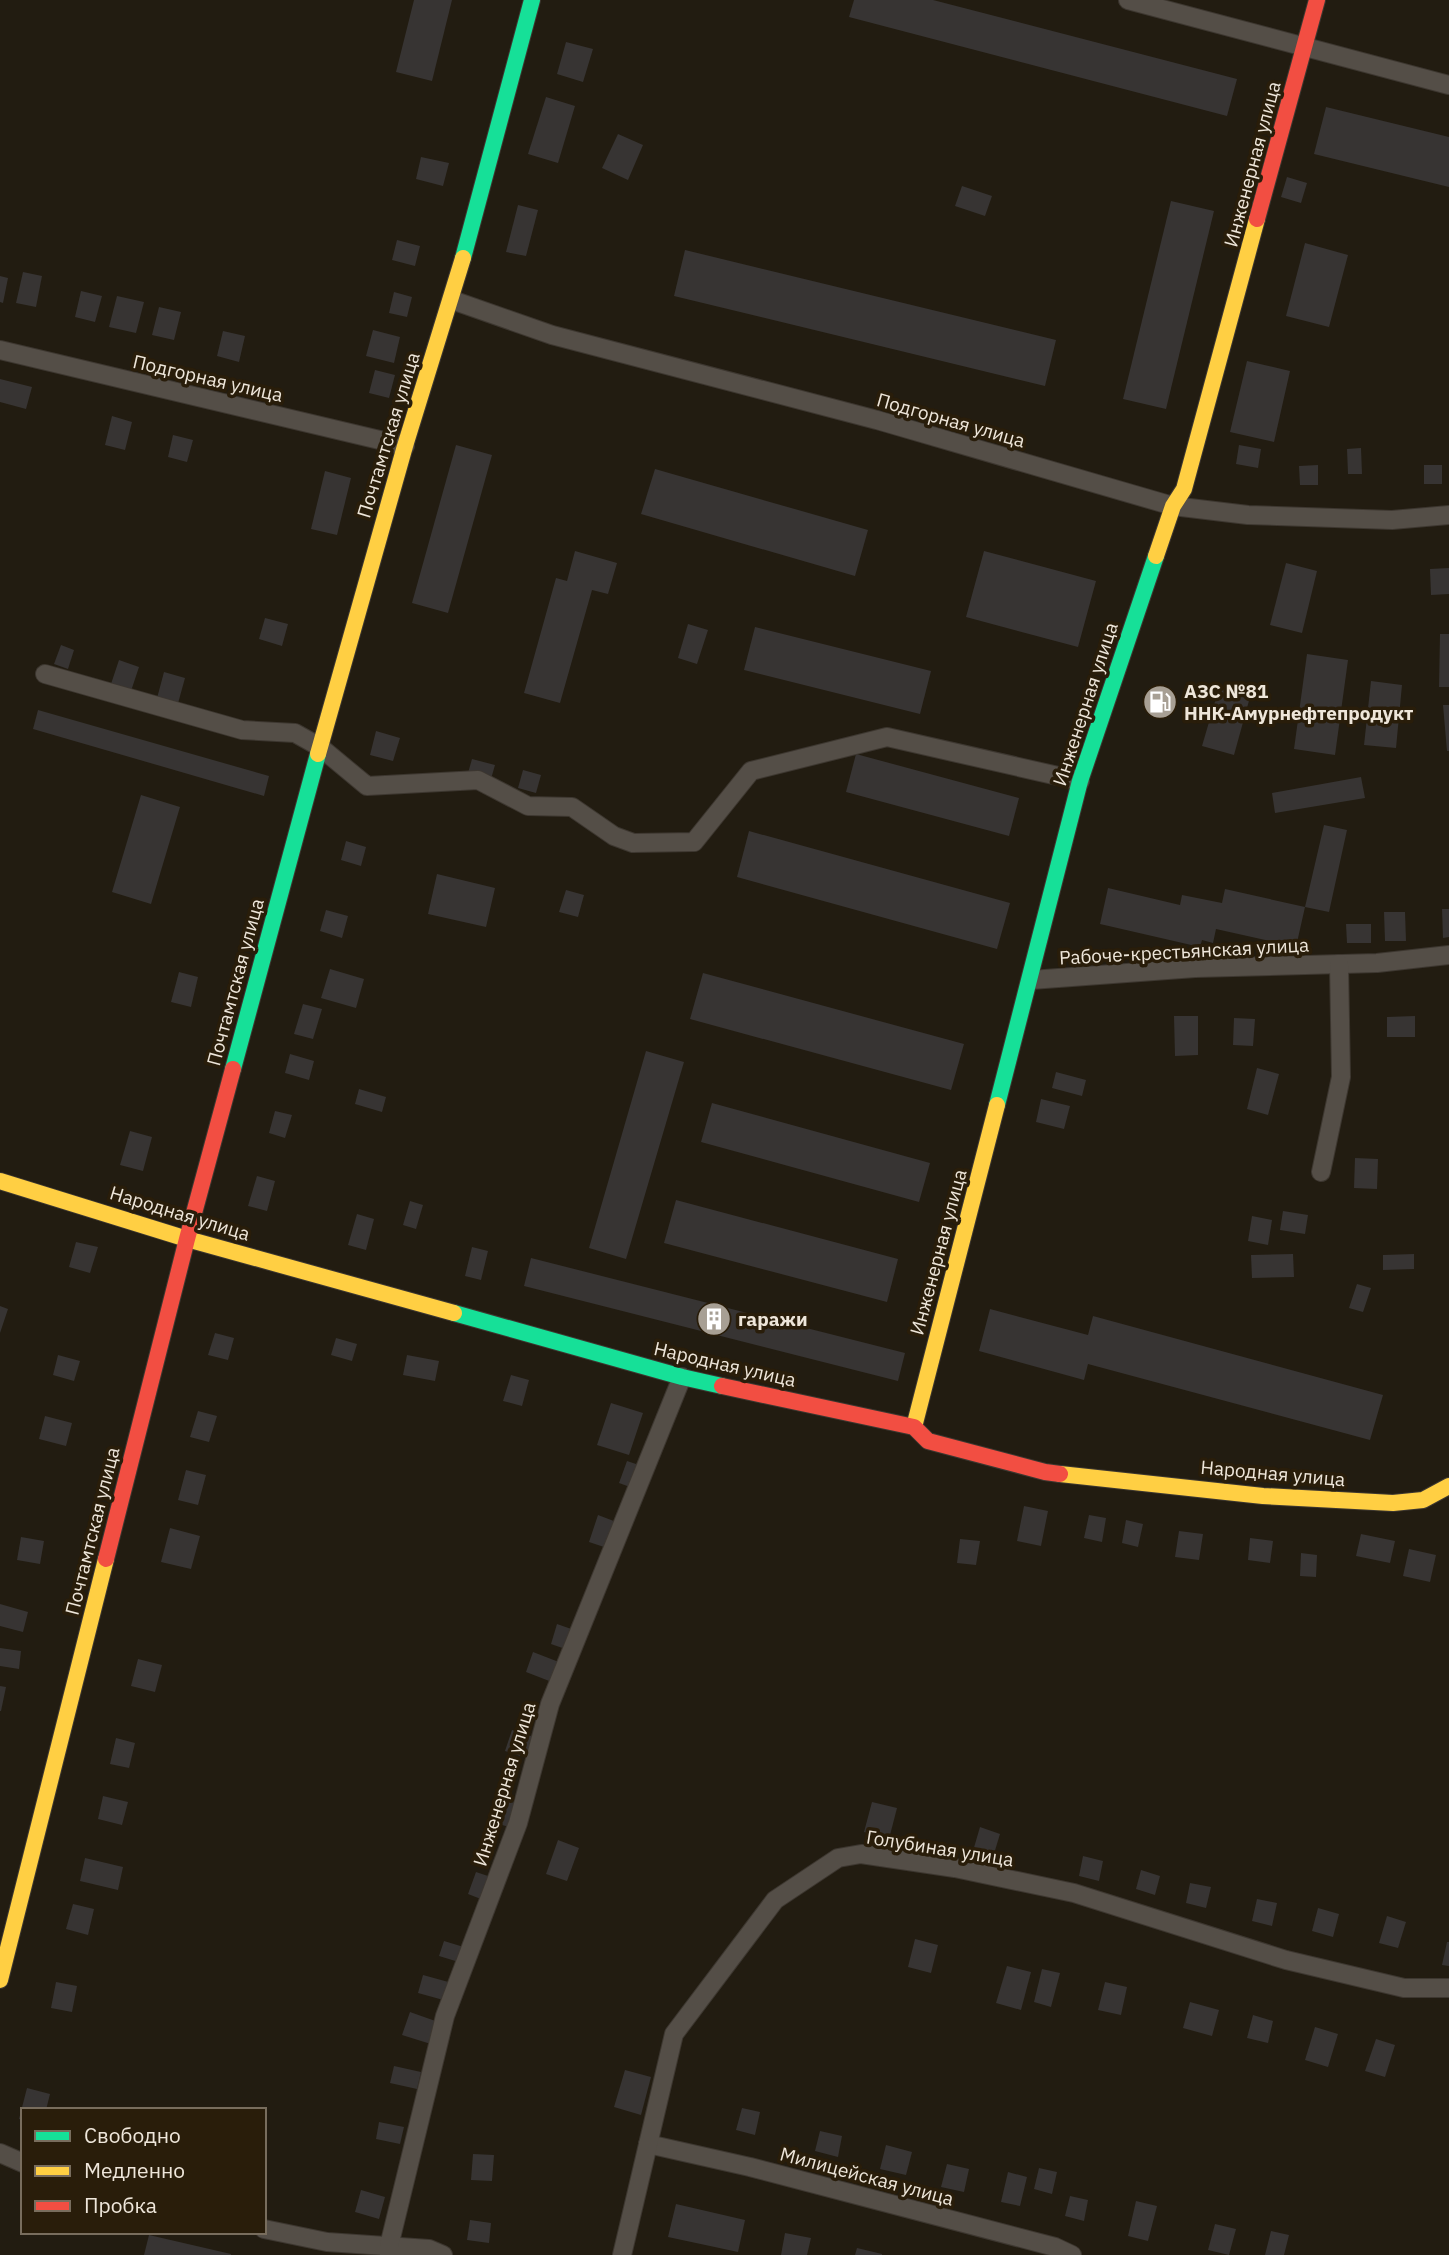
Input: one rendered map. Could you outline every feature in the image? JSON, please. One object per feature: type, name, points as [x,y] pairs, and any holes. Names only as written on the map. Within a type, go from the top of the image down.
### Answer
[{"type":"street","name":"Почтамтская улица","points":[[0,1980],[187,1239],[320,747],[405,446],[452,300],[532,0]]},
{"type":"street","points":[[1128,0],[1449,85]]},
{"type":"street","name":"Инженерная улица","points":[[914,1427],[1080,781],[1173,506],[1184,489],[1317,0]]},
{"type":"street","name":"Подгорная улица","points":[[452,300],[552,335],[877,420],[1173,506],[1248,515],[1392,520],[1449,515]]},
{"type":"street","name":"Подгорная улица","points":[[0,350],[405,446]]},
{"type":"street","points":[[45,674],[242,730],[295,733],[320,747],[367,786],[478,780],[528,806],[572,807],[614,836],[632,843],[694,842],[751,771],[887,737],[1080,781]]},
{"type":"street","name":"Рабоче-крестьянская улица","points":[[1031,980],[1195,968],[1377,963],[1449,955]]},
{"type":"street","points":[[1321,1172],[1340,1077],[1339,964]]},
{"type":"street","name":"Народная улица","points":[[0,1181],[187,1239],[682,1377],[914,1427],[928,1441],[1045,1472],[1263,1496],[1393,1503],[1423,1500],[1449,1486]]},
{"type":"street","name":"Инженерная улица","points":[[389,2251],[445,2017],[518,1823],[550,1704],[682,1377]]},
{"type":"street","name":"Голубиная улица","points":[[622,2255],[674,2034],[775,1900],[838,1858],[861,1854],[942,1866],[1074,1893],[1286,1960],[1404,1987],[1449,1989]]},
{"type":"street","name":"Милицейская улица","points":[[648,2144],[750,2167],[1055,2247],[1072,2255]]},
{"type":"street","points":[[0,2153],[21,2161]]},
{"type":"street","points":[[266,2230],[389,2251],[429,2249],[443,2255]]},
{"type":"building","points":[[414,0],[452,0],[432,81],[396,72]]},
{"type":"building","points":[[854,0],[933,0],[1237,79],[1227,116],[849,17]]},
{"type":"building","points":[[566,42],[593,49],[583,82],[557,74]]},
{"type":"building","points":[[546,97],[575,106],[558,163],[528,154]]},
{"type":"building","points":[[1326,107],[1449,137],[1449,187],[1314,154]]},
{"type":"building","points":[[618,134],[643,145],[628,180],[602,168]]},
{"type":"building","points":[[421,157],[449,163],[443,186],[416,179]]},
{"type":"building","points":[[1287,177],[1307,183],[1301,203],[1281,197]]},
{"type":"building","points":[[962,186],[992,196],[985,216],[955,206]]},
{"type":"building","points":[[1171,201],[1214,211],[1166,409],[1123,399]]},
{"type":"building","points":[[518,205],[538,210],[526,256],[506,252]]},
{"type":"building","points":[[397,240],[420,246],[415,266],[392,260]]},
{"type":"building","points":[[1305,243],[1348,255],[1329,327],[1286,316]]},
{"type":"building","points":[[685,250],[1056,340],[1045,386],[674,296]]},
{"type":"building","points":[[23,272],[42,276],[36,307],[16,303]]},
{"type":"building","points":[[0,276],[8,278],[3,303],[0,302]]},
{"type":"building","points":[[81,291],[102,296],[95,322],[75,317]]},
{"type":"building","points":[[394,292],[412,297],[407,317],[389,313]]},
{"type":"building","points":[[117,296],[144,302],[136,333],[109,327]]},
{"type":"building","points":[[159,307],[181,312],[174,340],[152,335]]},
{"type":"building","points":[[373,330],[400,337],[394,363],[366,356]]},
{"type":"building","points":[[223,331],[245,336],[239,362],[217,356]]},
{"type":"building","points":[[1247,361],[1290,371],[1274,442],[1230,432]]},
{"type":"building","points":[[375,370],[395,375],[389,398],[369,393]]},
{"type":"building","points":[[0,379],[32,387],[26,409],[0,402]]},
{"type":"building","points":[[112,416],[132,422],[125,450],[105,445]]},
{"type":"building","points":[[173,435],[193,440],[187,462],[168,457]]},
{"type":"building","points":[[456,445],[492,455],[448,613],[412,603]]},
{"type":"building","points":[[1239,445],[1261,449],[1258,468],[1236,464]]},
{"type":"building","points":[[1361,448],[1362,474],[1348,474],[1347,449]]},
{"type":"building","points":[[1318,465],[1318,485],[1300,485],[1299,466]]},
{"type":"building","points":[[1424,465],[1442,465],[1442,484],[1424,484]]},
{"type":"building","points":[[655,469],[868,530],[855,576],[641,514]]},
{"type":"building","points":[[325,471],[351,478],[337,535],[311,529]]},
{"type":"building","points":[[575,551],[617,563],[608,594],[592,590],[560,703],[524,693],[556,578],[567,581]]},
{"type":"building","points":[[984,551],[1096,581],[1078,647],[966,617]]},
{"type":"building","points":[[1286,563],[1317,571],[1302,633],[1270,625]]},
{"type":"building","points":[[1449,568],[1449,594],[1431,595],[1430,569]]},
{"type":"building","points":[[265,618],[288,624],[282,646],[259,639]]},
{"type":"building","points":[[688,624],[708,630],[697,664],[678,658]]},
{"type":"building","points":[[755,627],[931,671],[920,714],[744,670]]},
{"type":"building","points":[[1440,634],[1449,634],[1449,687],[1439,687]]},
{"type":"building","points":[[61,645],[74,650],[68,669],[54,664]]},
{"type":"building","points":[[1307,654],[1348,660],[1335,755],[1294,749]]},
{"type":"building","points":[[119,660],[139,667],[131,691],[111,684]]},
{"type":"building","points":[[164,672],[185,678],[177,707],[156,702]]},
{"type":"building","points":[[1371,681],[1402,685],[1396,748],[1364,745]]},
{"type":"building","points":[[1219,688],[1250,697],[1234,755],[1202,746]]},
{"type":"building","points":[[1443,705],[1449,705],[1449,751],[1447,751]]},
{"type":"building","points":[[38,710],[269,776],[264,796],[33,729]]},
{"type":"building","points":[[376,731],[400,738],[393,761],[370,755]]},
{"type":"building","points":[[856,754],[1019,798],[1009,836],[846,792]]},
{"type":"building","points":[[472,759],[495,765],[491,779],[468,773]]},
{"type":"building","points":[[523,770],[541,775],[536,793],[518,788]]},
{"type":"building","points":[[1361,777],[1365,798],[1275,813],[1272,793]]},
{"type":"building","points":[[141,795],[180,807],[151,904],[112,892]]},
{"type":"building","points":[[1324,825],[1347,830],[1329,912],[1305,907]]},
{"type":"building","points":[[749,831],[1010,903],[997,949],[737,877]]},
{"type":"building","points":[[346,841],[366,847],[361,866],[341,860]]},
{"type":"building","points":[[437,874],[495,888],[486,927],[428,914]]},
{"type":"building","points":[[1108,888],[1180,905],[1182,895],[1222,903],[1225,889],[1305,907],[1296,947],[1216,929],[1213,943],[1202,940],[1200,947],[1100,924]]},
{"type":"building","points":[[566,890],[584,895],[578,917],[559,912]]},
{"type":"building","points":[[1442,909],[1449,909],[1449,937],[1443,938]]},
{"type":"building","points":[[326,910],[348,916],[342,938],[320,931]]},
{"type":"building","points":[[1384,912],[1405,912],[1406,941],[1385,941]]},
{"type":"building","points":[[1346,924],[1371,924],[1371,943],[1347,943]]},
{"type":"building","points":[[330,969],[364,979],[356,1008],[321,998]]},
{"type":"building","points":[[179,972],[198,977],[191,1007],[171,1002]]},
{"type":"building","points":[[703,973],[964,1044],[951,1090],[690,1019]]},
{"type":"building","points":[[303,1004],[322,1009],[313,1039],[294,1034]]},
{"type":"building","points":[[1174,1016],[1198,1016],[1198,1055],[1175,1056]]},
{"type":"building","points":[[1415,1016],[1415,1037],[1387,1037],[1387,1017]]},
{"type":"building","points":[[1234,1018],[1255,1019],[1253,1046],[1233,1045]]},
{"type":"building","points":[[646,1051],[684,1062],[626,1259],[589,1248]]},
{"type":"building","points":[[290,1054],[314,1061],[309,1080],[285,1073]]},
{"type":"building","points":[[1257,1068],[1279,1074],[1268,1115],[1247,1109]]},
{"type":"building","points":[[1056,1072],[1086,1080],[1082,1096],[1052,1088]]},
{"type":"building","points":[[359,1089],[386,1097],[382,1112],[355,1104]]},
{"type":"building","points":[[1041,1099],[1070,1106],[1064,1129],[1036,1122]]},
{"type":"building","points":[[712,1103],[930,1163],[919,1202],[701,1142]]},
{"type":"building","points":[[275,1111],[292,1115],[285,1138],[269,1133]]},
{"type":"building","points":[[130,1131],[152,1137],[143,1171],[120,1165]]},
{"type":"building","points":[[1355,1158],[1378,1159],[1377,1189],[1354,1188]]},
{"type":"building","points":[[257,1176],[275,1181],[267,1211],[248,1206]]},
{"type":"building","points":[[676,1200],[898,1259],[887,1302],[664,1243]]},
{"type":"building","points":[[410,1201],[423,1205],[416,1229],[403,1225]]},
{"type":"building","points":[[1283,1211],[1308,1215],[1305,1234],[1280,1230]]},
{"type":"building","points":[[357,1214],[374,1219],[366,1250],[348,1245]]},
{"type":"building","points":[[1252,1216],[1272,1220],[1268,1245],[1248,1241]]},
{"type":"building","points":[[76,1242],[98,1247],[90,1273],[69,1267]]},
{"type":"building","points":[[472,1247],[488,1251],[481,1280],[465,1276]]},
{"type":"building","points":[[1293,1254],[1294,1277],[1252,1278],[1251,1255]]},
{"type":"building","points":[[1414,1254],[1414,1269],[1383,1270],[1383,1255]]},
{"type":"building","name":"гаражи","points":[[531,1258],[905,1353],[898,1381],[524,1286]]},
{"type":"building","points":[[1357,1284],[1371,1288],[1363,1312],[1349,1308]]},
{"type":"building","points":[[0,1306],[8,1309],[0,1333]]},
{"type":"building","points":[[990,1309],[1088,1335],[1093,1316],[1383,1395],[1370,1440],[1088,1364],[1084,1380],[979,1351]]},
{"type":"building","points":[[215,1333],[234,1338],[228,1360],[208,1355]]},
{"type":"building","points":[[336,1338],[357,1344],[352,1361],[331,1355]]},
{"type":"building","points":[[58,1355],[80,1361],[74,1381],[53,1375]]},
{"type":"building","points":[[407,1355],[439,1361],[435,1381],[403,1375]]},
{"type":"building","points":[[511,1375],[529,1380],[522,1406],[503,1401]]},
{"type":"building","points":[[611,1403],[643,1413],[629,1455],[597,1445]]},
{"type":"building","points":[[198,1411],[217,1416],[209,1442],[190,1437]]},
{"type":"building","points":[[45,1416],[72,1423],[66,1446],[39,1439]]},
{"type":"building","points":[[627,1461],[648,1468],[641,1491],[619,1483]]},
{"type":"building","points":[[186,1470],[206,1475],[198,1505],[178,1500]]},
{"type":"building","points":[[1024,1506],[1048,1511],[1041,1546],[1017,1541]]},
{"type":"building","points":[[598,1515],[619,1523],[610,1549],[589,1542]]},
{"type":"building","points":[[1089,1515],[1106,1518],[1102,1542],[1084,1538]]},
{"type":"building","points":[[1126,1520],[1143,1524],[1138,1547],[1122,1543]]},
{"type":"building","points":[[170,1528],[200,1536],[191,1569],[161,1562]]},
{"type":"building","points":[[1179,1531],[1203,1534],[1199,1560],[1175,1557]]},
{"type":"building","points":[[1361,1534],[1395,1541],[1390,1563],[1356,1556]]},
{"type":"building","points":[[21,1537],[44,1541],[40,1564],[17,1560]]},
{"type":"building","points":[[1250,1538],[1273,1541],[1270,1563],[1248,1560]]},
{"type":"building","points":[[960,1539],[980,1541],[976,1565],[957,1563]]},
{"type":"building","points":[[1409,1549],[1436,1555],[1430,1582],[1403,1576]]},
{"type":"building","points":[[1301,1553],[1317,1555],[1316,1577],[1300,1576]]},
{"type":"building","points":[[0,1604],[28,1612],[23,1632],[0,1626]]},
{"type":"building","points":[[557,1624],[577,1631],[571,1651],[551,1644]]},
{"type":"building","points":[[0,1648],[21,1651],[19,1669],[0,1666]]},
{"type":"building","points":[[533,1652],[564,1664],[557,1684],[526,1672]]},
{"type":"building","points":[[138,1659],[162,1665],[155,1692],[131,1686]]},
{"type":"building","points":[[0,1686],[6,1687],[1,1711],[0,1711]]},
{"type":"building","points":[[512,1730],[534,1737],[527,1758],[505,1751]]},
{"type":"building","points":[[116,1738],[135,1743],[129,1768],[110,1764]]},
{"type":"building","points":[[103,1796],[128,1802],[122,1825],[98,1819]]},
{"type":"building","points":[[495,1798],[519,1804],[513,1828],[488,1821]]},
{"type":"building","points":[[872,1802],[897,1808],[889,1839],[864,1832]]},
{"type":"building","points":[[980,1827],[1000,1834],[993,1857],[973,1851]]},
{"type":"building","points":[[558,1840],[579,1848],[567,1881],[546,1874]]},
{"type":"building","points":[[1083,1856],[1103,1861],[1099,1881],[1079,1876]]},
{"type":"building","points":[[85,1858],[123,1867],[118,1890],[80,1881]]},
{"type":"building","points":[[1141,1870],[1160,1876],[1155,1895],[1136,1889]]},
{"type":"building","points":[[476,1872],[494,1878],[486,1901],[468,1894]]},
{"type":"building","points":[[1190,1883],[1211,1887],[1206,1908],[1186,1903]]},
{"type":"building","points":[[1257,1899],[1277,1903],[1272,1926],[1252,1921]]},
{"type":"building","points":[[73,1904],[94,1909],[88,1935],[66,1929]]},
{"type":"building","points":[[1318,1908],[1339,1914],[1333,1937],[1312,1931]]},
{"type":"building","points":[[1387,1916],[1406,1922],[1398,1948],[1379,1943]]},
{"type":"building","points":[[915,1939],[938,1945],[931,1973],[908,1967]]},
{"type":"building","points":[[444,1941],[467,1948],[462,1963],[439,1956]]},
{"type":"building","points":[[1449,1942],[1449,1966],[1442,1965]]},
{"type":"building","points":[[1007,1966],[1031,1972],[1021,2010],[996,2003]]},
{"type":"building","points":[[1042,1969],[1060,1973],[1051,2007],[1034,2002]]},
{"type":"building","points":[[423,1975],[452,1983],[447,2001],[418,1993]]},
{"type":"building","points":[[56,1982],[77,1986],[72,2012],[51,2008]]},
{"type":"building","points":[[1105,1982],[1127,1987],[1121,2015],[1098,2010]]},
{"type":"building","points":[[1190,2002],[1219,2010],[1212,2036],[1183,2028]]},
{"type":"building","points":[[410,2012],[441,2023],[434,2045],[402,2035]]},
{"type":"building","points":[[1253,2015],[1273,2021],[1268,2043],[1247,2038]]},
{"type":"building","points":[[1315,2027],[1338,2034],[1328,2067],[1305,2060]]},
{"type":"building","points":[[1376,2039],[1395,2045],[1385,2077],[1365,2071]]},
{"type":"building","points":[[394,2066],[421,2072],[417,2089],[390,2083]]},
{"type":"building","points":[[625,2070],[651,2077],[641,2115],[614,2107]]},
{"type":"building","points":[[27,2088],[50,2094],[46,2108],[22,2108]]},
{"type":"building","points":[[742,2108],[760,2112],[755,2135],[736,2130]]},
{"type":"building","points":[[379,2122],[404,2127],[400,2144],[376,2139]]},
{"type":"building","points":[[820,2131],[842,2136],[838,2157],[815,2151]]},
{"type":"building","points":[[886,2145],[912,2152],[906,2175],[880,2169]]},
{"type":"building","points":[[473,2154],[494,2155],[492,2181],[471,2180]]},
{"type":"building","points":[[947,2164],[969,2169],[964,2192],[941,2187]]},
{"type":"building","points":[[1039,2168],[1057,2172],[1052,2194],[1034,2189]]},
{"type":"building","points":[[1008,2172],[1027,2177],[1020,2206],[1001,2202]]},
{"type":"building","points":[[361,2190],[385,2197],[379,2219],[355,2212]]},
{"type":"building","points":[[1070,2196],[1088,2200],[1084,2221],[1065,2216]]},
{"type":"building","points":[[1136,2201],[1157,2206],[1148,2241],[1128,2236]]},
{"type":"building","points":[[676,2204],[745,2220],[738,2252],[668,2237]]},
{"type":"building","points":[[470,2220],[491,2223],[489,2243],[467,2240]]},
{"type":"building","points":[[1215,2224],[1236,2229],[1229,2255],[1208,2250]]},
{"type":"building","points":[[1271,2231],[1289,2235],[1284,2255],[1265,2255]]},
{"type":"building","points":[[785,2233],[811,2238],[807,2255],[781,2255]]},
{"type":"building","points":[[149,2235],[231,2254],[231,2255],[144,2255]]},
{"type":"building","points":[[857,2248],[882,2254],[882,2255],[855,2255]]},
{"type":"traffic: fast","points":[[463,258],[532,0]]},
{"type":"traffic: fast","points":[[997,1105],[1080,781],[1156,556]]},
{"type":"traffic: fast","points":[[233,1069],[318,754]]},
{"type":"traffic: fast","points":[[454,1313],[722,1386]]},
{"type":"traffic: slow","points":[[1156,556],[1173,506],[1184,489],[1257,219]]},
{"type":"traffic: slow","points":[[318,754],[405,446],[463,258]]},
{"type":"traffic: slow","points":[[914,1427],[997,1105]]},
{"type":"traffic: slow","points":[[0,1181],[187,1239],[454,1313]]},
{"type":"traffic: slow","points":[[1060,1474],[1263,1496],[1393,1503],[1423,1500],[1449,1486]]},
{"type":"traffic: slow","points":[[0,1980],[106,1559]]},
{"type":"traffic: jam","points":[[1257,219],[1317,0]]},
{"type":"traffic: jam","points":[[106,1559],[233,1069]]},
{"type":"traffic: jam","points":[[722,1386],[914,1427],[928,1441],[1060,1474]]},
{"type":"place","name":"АЗС №81 ННК-Амурнефтепродукт","points":[[1160,702]]},
{"type":"place","name":"гаражи","points":[[714,1319]]}]
